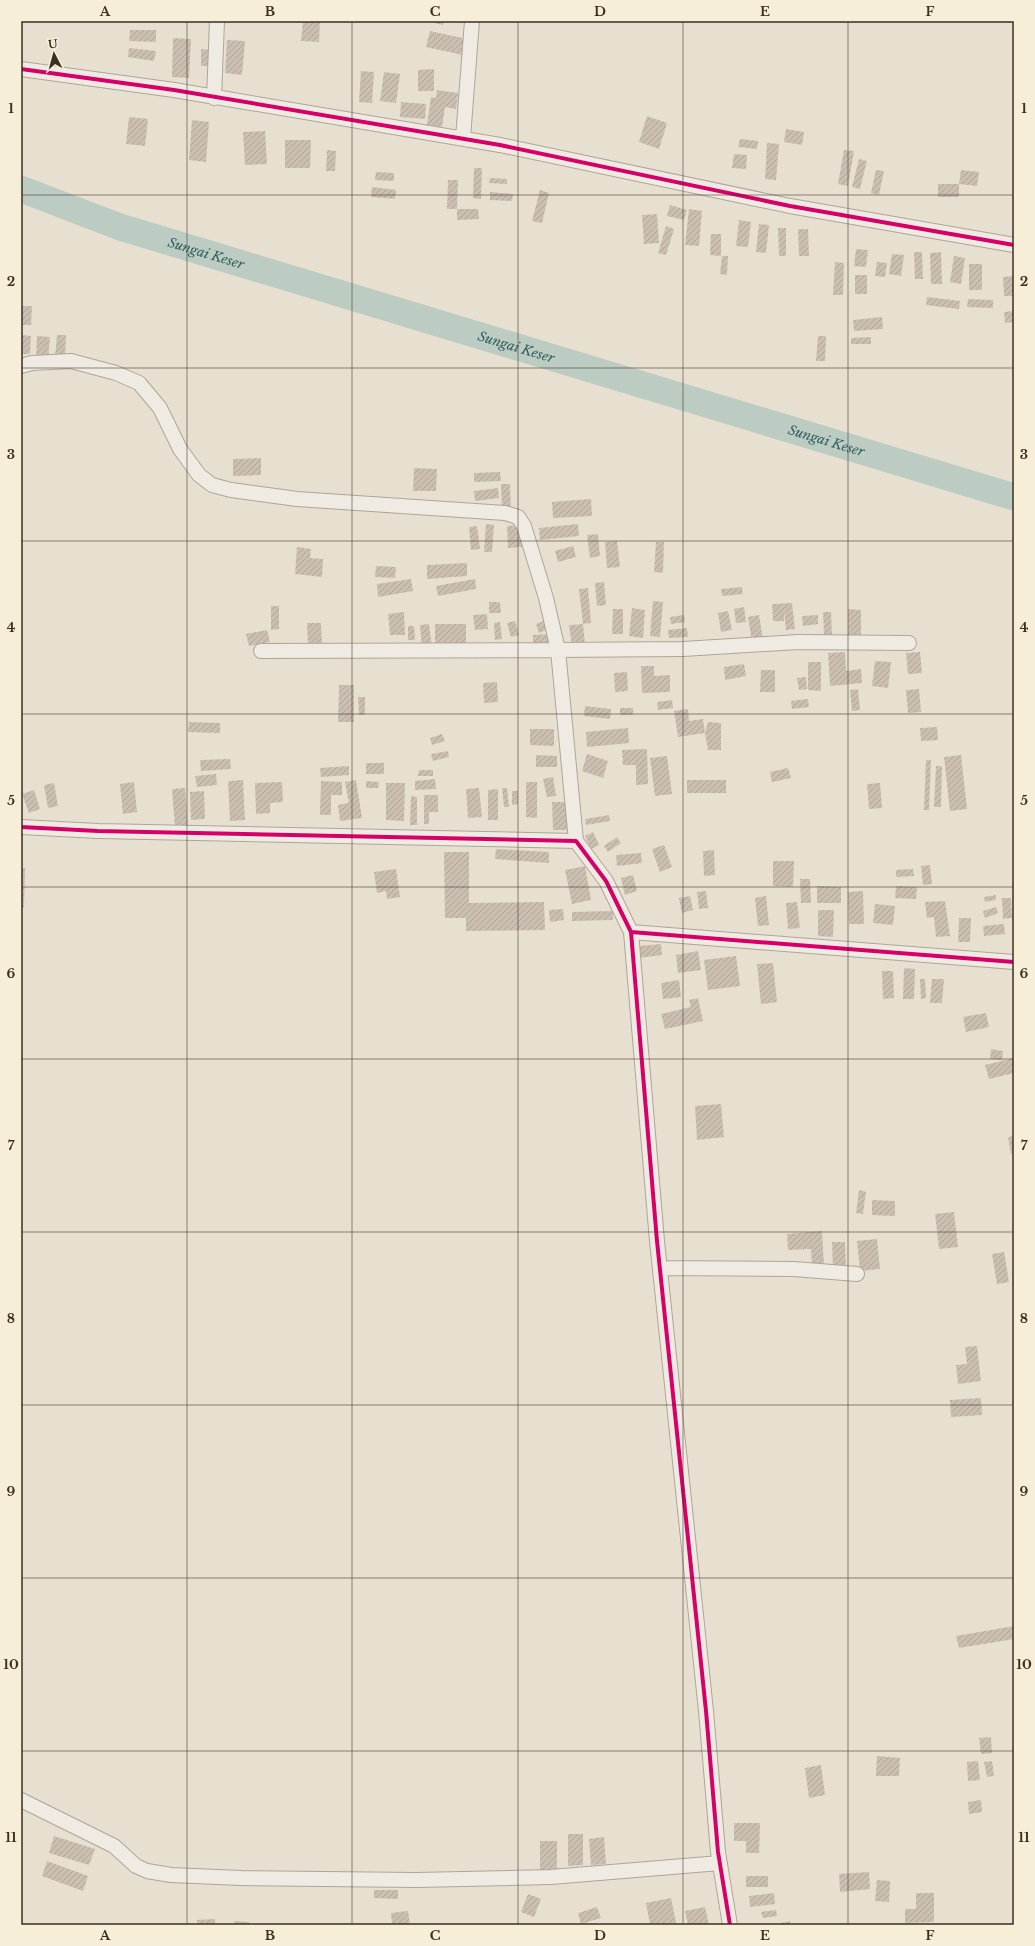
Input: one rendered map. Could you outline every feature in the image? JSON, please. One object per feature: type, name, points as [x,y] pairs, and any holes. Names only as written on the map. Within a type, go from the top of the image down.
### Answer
[{"type":"street","points":[[214,98],[217,21]]},
{"type":"street","points":[[463,138],[472,21]]},
{"type":"street","points":[[21,70],[174,90],[214,98],[463,138],[790,206],[1014,245]]},
{"type":"street","points":[[21,366],[32,363],[71,361],[116,373],[139,383],[160,408],[180,449],[199,475],[212,485],[231,490],[297,498],[504,513],[518,517],[524,526],[546,598],[558,650],[576,841],[606,880],[631,932],[660,1268],[706,1711],[720,1863],[730,1925]]},
{"type":"street","points":[[261,651],[683,649],[798,642],[908,643]]},
{"type":"street","points":[[21,827],[98,831],[576,841]]},
{"type":"street","points":[[631,932],[1014,962]]},
{"type":"street","points":[[660,1268],[734,1267],[794,1269],[857,1274]]},
{"type":"street","points":[[21,1800],[114,1846],[136,1866],[147,1871],[171,1875],[242,1878],[416,1880],[551,1878],[720,1863]]},
{"type":"building","points":[[303,21],[320,21],[319,42],[301,41]]},
{"type":"building","points":[[435,21],[444,21],[443,25],[434,23]]},
{"type":"building","points":[[130,30],[156,30],[156,42],[129,41]]},
{"type":"building","points":[[430,31],[467,39],[463,55],[426,47]]},
{"type":"building","points":[[173,38],[191,39],[189,78],[172,77]]},
{"type":"building","points":[[227,40],[245,41],[242,75],[225,73]]},
{"type":"building","points":[[129,48],[156,51],[154,61],[128,57]]},
{"type":"building","points":[[201,49],[211,50],[210,66],[201,66]]},
{"type":"building","points":[[434,69],[434,91],[418,91],[418,70]]},
{"type":"building","points":[[361,71],[374,72],[372,103],[359,102]]},
{"type":"building","points":[[384,72],[400,74],[396,103],[380,101]]},
{"type":"building","points":[[437,90],[458,93],[456,109],[445,107],[442,127],[427,125],[431,97],[436,98]]},
{"type":"building","points":[[401,102],[426,104],[425,119],[400,117]]},
{"type":"building","points":[[647,116],[667,123],[659,149],[639,142]]},
{"type":"building","points":[[129,117],[148,119],[145,146],[126,144]]},
{"type":"building","points":[[192,120],[209,122],[206,162],[189,160]]},
{"type":"building","points":[[786,129],[804,132],[802,145],[784,142]]},
{"type":"building","points":[[265,131],[267,164],[245,165],[243,132]]},
{"type":"building","points":[[740,139],[758,141],[757,149],[738,147]]},
{"type":"building","points":[[285,140],[311,140],[310,168],[285,168]]},
{"type":"building","points":[[767,143],[779,144],[776,180],[765,179]]},
{"type":"building","points":[[327,150],[336,151],[335,171],[326,171]]},
{"type":"building","points":[[844,150],[854,151],[848,186],[838,184]]},
{"type":"building","points":[[734,154],[747,155],[746,169],[732,168]]},
{"type":"building","points":[[859,159],[867,161],[860,189],[852,187]]},
{"type":"building","points":[[474,168],[482,168],[481,199],[473,198]]},
{"type":"building","points":[[876,170],[884,171],[879,195],[871,193]]},
{"type":"building","points":[[961,170],[979,172],[977,186],[959,184]]},
{"type":"building","points":[[376,172],[394,173],[394,181],[375,180]]},
{"type":"building","points":[[490,178],[507,179],[507,184],[489,183]]},
{"type":"building","points":[[448,180],[458,180],[457,209],[447,209]]},
{"type":"building","points":[[938,184],[959,184],[959,197],[938,197]]},
{"type":"building","points":[[372,187],[396,190],[395,199],[371,197]]},
{"type":"building","points":[[540,190],[549,193],[542,223],[532,221]]},
{"type":"building","points":[[490,192],[513,194],[512,201],[490,200]]},
{"type":"building","points":[[670,205],[687,210],[684,220],[667,216]]},
{"type":"building","points":[[457,209],[478,209],[479,219],[457,220]]},
{"type":"building","points":[[689,209],[702,211],[699,246],[685,245]]},
{"type":"building","points":[[657,214],[659,243],[644,244],[642,215]]},
{"type":"building","points":[[739,220],[751,222],[748,247],[736,246]]},
{"type":"building","points":[[759,224],[769,225],[766,253],[756,252]]},
{"type":"building","points":[[666,226],[674,229],[666,255],[658,253]]},
{"type":"building","points":[[778,228],[786,228],[786,256],[779,256]]},
{"type":"building","points":[[798,229],[808,229],[809,256],[799,256]]},
{"type":"building","points":[[711,234],[721,234],[721,256],[710,255]]},
{"type":"building","points":[[856,249],[868,250],[866,267],[854,266]]},
{"type":"building","points":[[914,252],[922,252],[923,279],[915,279]]},
{"type":"building","points":[[941,252],[942,284],[931,284],[930,253]]},
{"type":"building","points":[[892,254],[904,255],[901,276],[889,274]]},
{"type":"building","points":[[722,256],[728,256],[727,275],[720,274]]},
{"type":"building","points":[[954,256],[965,258],[961,284],[950,282]]},
{"type":"building","points":[[835,262],[844,263],[843,295],[833,295]]},
{"type":"building","points":[[877,262],[887,263],[885,277],[875,276]]},
{"type":"building","points":[[969,264],[982,264],[982,290],[969,290]]},
{"type":"building","points":[[855,275],[867,275],[867,294],[855,294]]},
{"type":"building","points":[[1014,276],[1014,296],[1004,296],[1003,277]]},
{"type":"building","points":[[927,297],[960,301],[959,309],[926,305]]},
{"type":"building","points":[[968,299],[993,300],[993,308],[967,307]]},
{"type":"building","points":[[21,306],[32,306],[31,325],[21,325]]},
{"type":"building","points":[[1014,311],[1014,322],[1005,323],[1004,312]]},
{"type":"building","points":[[882,317],[883,329],[854,331],[853,320]]},
{"type":"building","points":[[21,335],[31,336],[30,354],[21,354]]},
{"type":"building","points":[[57,335],[66,335],[65,358],[55,358]]},
{"type":"building","points":[[37,336],[50,337],[48,361],[36,360]]},
{"type":"building","points":[[818,336],[826,336],[825,361],[816,361]]},
{"type":"building","points":[[871,337],[871,344],[851,344],[851,338]]},
{"type":"building","points":[[261,458],[261,475],[233,476],[233,459]]},
{"type":"building","points":[[414,468],[437,469],[436,491],[413,491]]},
{"type":"building","points":[[500,472],[501,481],[474,482],[474,473]]},
{"type":"building","points":[[501,484],[510,484],[511,510],[502,511]]},
{"type":"building","points":[[498,488],[499,498],[475,501],[474,491]]},
{"type":"building","points":[[591,499],[592,516],[553,518],[552,502]]},
{"type":"building","points":[[486,524],[494,525],[492,552],[484,552]]},
{"type":"building","points":[[578,524],[579,536],[540,540],[539,528]]},
{"type":"building","points":[[521,525],[522,547],[508,548],[507,526]]},
{"type":"building","points":[[477,526],[480,549],[471,550],[469,527]]},
{"type":"building","points":[[598,534],[600,556],[590,558],[587,535]]},
{"type":"building","points":[[617,541],[620,567],[607,568],[605,542]]},
{"type":"building","points":[[656,542],[664,542],[663,573],[654,572]]},
{"type":"building","points":[[573,546],[576,557],[558,562],[555,551]]},
{"type":"building","points":[[297,547],[311,549],[310,558],[323,559],[322,577],[295,574]]},
{"type":"building","points":[[467,563],[467,576],[427,579],[427,565]]},
{"type":"building","points":[[376,566],[396,567],[395,578],[375,577]]},
{"type":"building","points":[[411,579],[413,591],[378,597],[377,584]]},
{"type":"building","points":[[475,579],[476,589],[438,596],[436,586]]},
{"type":"building","points":[[604,582],[606,605],[597,606],[595,583]]},
{"type":"building","points":[[742,587],[743,594],[722,596],[721,589]]},
{"type":"building","points":[[588,588],[591,623],[583,624],[579,589]]},
{"type":"building","points":[[653,601],[663,602],[660,637],[650,636]]},
{"type":"building","points":[[489,602],[500,602],[501,613],[489,613]]},
{"type":"building","points":[[792,603],[795,629],[786,630],[784,610],[784,621],[773,621],[772,604]]},
{"type":"building","points":[[271,606],[279,606],[279,629],[271,630]]},
{"type":"building","points":[[744,607],[746,622],[736,623],[734,609]]},
{"type":"building","points":[[632,608],[645,610],[643,638],[629,636]]},
{"type":"building","points":[[613,609],[623,609],[623,634],[612,634]]},
{"type":"building","points":[[848,609],[861,610],[861,635],[848,635]]},
{"type":"building","points":[[728,611],[732,630],[721,632],[718,613]]},
{"type":"building","points":[[404,612],[405,635],[390,635],[388,614]]},
{"type":"building","points":[[823,612],[831,612],[832,635],[824,635]]},
{"type":"building","points":[[487,614],[488,629],[475,630],[473,615]]},
{"type":"building","points":[[684,615],[685,622],[671,624],[670,617]]},
{"type":"building","points":[[759,615],[763,640],[752,642],[748,617]]},
{"type":"building","points":[[818,615],[818,624],[803,626],[802,616]]},
{"type":"building","points":[[546,620],[549,629],[539,633],[536,624]]},
{"type":"building","points":[[515,621],[519,635],[511,637],[507,623]]},
{"type":"building","points":[[500,622],[502,639],[495,640],[494,623]]},
{"type":"building","points":[[307,623],[321,623],[322,646],[308,647]]},
{"type":"building","points":[[429,624],[432,648],[422,649],[420,625]]},
{"type":"building","points":[[435,624],[466,624],[466,643],[435,643]]},
{"type":"building","points":[[583,624],[585,645],[572,646],[569,625]]},
{"type":"building","points":[[408,626],[414,626],[415,640],[408,640]]},
{"type":"building","points":[[687,628],[688,637],[669,638],[668,630]]},
{"type":"building","points":[[267,630],[270,642],[249,646],[246,634]]},
{"type":"building","points":[[549,634],[549,646],[533,647],[533,635]]},
{"type":"building","points":[[845,652],[846,671],[861,669],[862,683],[830,686],[828,653]]},
{"type":"building","points":[[920,652],[922,673],[908,674],[906,653]]},
{"type":"building","points":[[875,661],[891,662],[888,688],[872,686]]},
{"type":"building","points":[[808,662],[821,662],[821,691],[808,690]]},
{"type":"building","points":[[744,664],[746,676],[725,680],[724,667]]},
{"type":"building","points":[[641,666],[654,666],[654,676],[670,675],[670,692],[642,693]]},
{"type":"building","points":[[761,670],[775,670],[775,692],[760,692]]},
{"type":"building","points":[[627,672],[628,691],[615,692],[614,673]]},
{"type":"building","points":[[806,677],[807,689],[799,690],[797,678]]},
{"type":"building","points":[[497,682],[498,702],[484,703],[483,683]]},
{"type":"building","points":[[339,685],[354,685],[354,722],[338,722]]},
{"type":"building","points":[[858,689],[860,710],[852,711],[850,690]]},
{"type":"building","points":[[919,689],[921,712],[908,713],[906,690]]},
{"type":"building","points":[[358,697],[365,697],[365,715],[359,715]]},
{"type":"building","points":[[808,699],[809,707],[792,709],[791,701]]},
{"type":"building","points":[[672,700],[673,708],[658,710],[657,702]]},
{"type":"building","points":[[585,706],[611,709],[610,719],[584,716]]},
{"type":"building","points":[[620,708],[633,708],[633,715],[620,715]]},
{"type":"building","points":[[688,709],[689,721],[703,719],[705,733],[678,737],[674,711]]},
{"type":"building","points":[[189,722],[220,723],[220,733],[188,732]]},
{"type":"building","points":[[708,722],[721,723],[721,750],[708,750],[705,733]]},
{"type":"building","points":[[937,727],[938,740],[921,741],[920,728]]},
{"type":"building","points":[[628,728],[629,743],[587,747],[586,732]]},
{"type":"building","points":[[530,729],[554,729],[554,746],[530,745]]},
{"type":"building","points":[[442,734],[445,741],[432,745],[430,738]]},
{"type":"building","points":[[647,749],[648,784],[636,785],[636,765],[623,765],[622,750]]},
{"type":"building","points":[[448,751],[449,757],[433,761],[431,754]]},
{"type":"building","points":[[587,754],[608,761],[603,778],[582,771]]},
{"type":"building","points":[[536,755],[557,756],[557,767],[536,767]]},
{"type":"building","points":[[961,755],[967,809],[950,811],[944,757]]},
{"type":"building","points":[[667,756],[672,794],[655,796],[650,758]]},
{"type":"building","points":[[230,759],[231,769],[201,771],[200,760]]},
{"type":"building","points":[[926,760],[931,760],[929,810],[924,810]]},
{"type":"building","points":[[366,763],[384,763],[384,774],[366,774]]},
{"type":"building","points":[[349,766],[349,775],[321,777],[320,768]]},
{"type":"building","points":[[936,766],[942,766],[941,807],[934,807]]},
{"type":"building","points":[[788,768],[791,778],[772,782],[770,772]]},
{"type":"building","points":[[419,770],[433,770],[433,776],[418,776]]},
{"type":"building","points":[[216,774],[217,785],[197,787],[195,776]]},
{"type":"building","points":[[553,777],[556,796],[547,797],[543,779]]},
{"type":"building","points":[[435,779],[436,789],[415,790],[415,781]]},
{"type":"building","points":[[243,780],[245,820],[230,821],[228,781]]},
{"type":"building","points":[[356,780],[362,818],[340,821],[338,805],[349,803],[345,782]]},
{"type":"building","points":[[687,780],[726,780],[726,793],[687,793]]},
{"type":"building","points":[[321,781],[342,782],[342,795],[331,795],[331,815],[320,815]]},
{"type":"building","points":[[366,781],[379,782],[378,788],[366,788]]},
{"type":"building","points":[[134,782],[137,812],[123,814],[120,784]]},
{"type":"building","points":[[282,782],[283,802],[270,803],[270,813],[256,814],[255,783]]},
{"type":"building","points":[[526,782],[537,782],[537,818],[526,817]]},
{"type":"building","points":[[54,783],[58,806],[48,808],[44,785]]},
{"type":"building","points":[[386,783],[405,783],[404,821],[386,820]]},
{"type":"building","points":[[880,783],[882,808],[869,809],[867,784]]},
{"type":"building","points":[[185,788],[188,827],[175,828],[172,789]]},
{"type":"building","points":[[479,788],[482,817],[468,818],[466,789]]},
{"type":"building","points":[[502,788],[507,788],[509,807],[504,807]]},
{"type":"building","points":[[498,789],[498,820],[488,820],[488,790]]},
{"type":"building","points":[[34,790],[40,809],[29,813],[22,794]]},
{"type":"building","points":[[204,791],[205,819],[191,820],[190,792]]},
{"type":"building","points":[[512,791],[518,791],[518,804],[512,805]]},
{"type":"building","points":[[424,795],[438,795],[438,812],[429,812],[429,824],[424,824]]},
{"type":"building","points":[[411,796],[417,797],[417,825],[410,825]]},
{"type":"building","points":[[552,802],[567,802],[567,830],[553,830]]},
{"type":"building","points":[[609,815],[610,821],[586,825],[585,819]]},
{"type":"building","points":[[593,832],[599,845],[591,849],[585,836]]},
{"type":"building","points":[[617,837],[621,843],[608,852],[604,846]]},
{"type":"building","points":[[664,845],[672,867],[660,872],[652,849]]},
{"type":"building","points":[[496,849],[549,852],[549,863],[495,859]]},
{"type":"building","points":[[714,850],[715,875],[704,876],[703,851]]},
{"type":"building","points":[[444,852],[469,852],[469,903],[544,902],[545,930],[466,931],[466,918],[445,918]]},
{"type":"building","points":[[641,853],[642,863],[617,866],[616,855]]},
{"type":"building","points":[[773,861],[794,861],[793,887],[773,886]]},
{"type":"building","points":[[930,865],[932,884],[923,885],[921,866]]},
{"type":"building","points":[[585,866],[591,900],[572,904],[565,870]]},
{"type":"building","points":[[21,868],[25,868],[24,907],[21,907]]},
{"type":"building","points":[[396,869],[400,897],[387,899],[386,891],[377,893],[374,872]]},
{"type":"building","points":[[913,869],[914,876],[896,877],[896,870]]},
{"type":"building","points":[[633,875],[637,891],[625,895],[621,878]]},
{"type":"building","points":[[800,879],[810,879],[811,903],[801,903]]},
{"type":"building","points":[[817,886],[841,887],[841,903],[817,903]]},
{"type":"building","points":[[896,886],[917,887],[916,899],[895,898]]},
{"type":"building","points":[[706,891],[708,908],[699,909],[697,892]]},
{"type":"building","points":[[863,891],[864,924],[849,924],[848,892]]},
{"type":"building","points":[[996,895],[996,900],[985,902],[984,897]]},
{"type":"building","points":[[690,896],[693,910],[682,913],[679,898]]},
{"type":"building","points":[[766,896],[769,925],[758,926],[755,898]]},
{"type":"building","points":[[1002,898],[1011,898],[1012,918],[1003,919]]},
{"type":"building","points":[[945,901],[950,936],[936,937],[934,917],[927,918],[925,902]]},
{"type":"building","points":[[797,902],[800,928],[788,929],[786,903]]},
{"type":"building","points":[[875,904],[895,906],[893,925],[873,923]]},
{"type":"building","points":[[996,907],[998,913],[985,918],[983,911]]},
{"type":"building","points":[[563,909],[564,920],[550,922],[549,910]]},
{"type":"building","points":[[818,910],[834,910],[833,937],[818,936]]},
{"type":"building","points":[[613,911],[613,920],[572,921],[572,912]]},
{"type":"building","points":[[959,918],[971,918],[970,942],[958,942]]},
{"type":"building","points":[[1004,924],[1005,934],[984,936],[983,926]]},
{"type":"building","points":[[661,944],[662,955],[639,958],[638,946]]},
{"type":"building","points":[[698,951],[701,970],[678,973],[676,955]]},
{"type":"building","points":[[736,956],[740,986],[708,990],[704,960]]},
{"type":"building","points":[[773,963],[777,1002],[761,1004],[757,964]]},
{"type":"building","points":[[904,968],[915,969],[914,999],[903,999]]},
{"type":"building","points":[[882,971],[893,971],[894,998],[883,999]]},
{"type":"building","points":[[920,979],[925,979],[926,998],[921,999]]},
{"type":"building","points":[[932,979],[944,979],[942,1003],[930,1003]]},
{"type":"building","points":[[679,980],[681,997],[663,999],[661,983]]},
{"type":"building","points":[[698,998],[703,1021],[665,1029],[661,1014],[691,1007],[689,1000]]},
{"type":"building","points":[[986,1013],[989,1027],[966,1032],[963,1017]]},
{"type":"building","points":[[991,1049],[1003,1051],[1002,1060],[990,1059]]},
{"type":"building","points":[[1014,1058],[1014,1073],[989,1079],[985,1065]]},
{"type":"building","points":[[721,1104],[724,1137],[697,1140],[695,1106]]},
{"type":"building","points":[[1014,1136],[1014,1153],[1011,1154],[1008,1137]]},
{"type":"building","points":[[859,1190],[866,1192],[863,1214],[856,1213]]},
{"type":"building","points":[[872,1200],[895,1201],[895,1216],[872,1215]]},
{"type":"building","points":[[954,1212],[958,1247],[939,1249],[935,1214]]},
{"type":"building","points":[[822,1231],[824,1266],[812,1266],[811,1249],[788,1250],[787,1234]]},
{"type":"building","points":[[877,1239],[880,1269],[860,1271],[857,1241]]},
{"type":"building","points":[[832,1242],[845,1242],[846,1269],[833,1270]]},
{"type":"building","points":[[1004,1252],[1009,1282],[997,1284],[992,1254]]},
{"type":"building","points":[[977,1346],[981,1381],[958,1384],[956,1365],[967,1364],[965,1347]]},
{"type":"building","points":[[981,1398],[982,1415],[951,1417],[950,1400]]},
{"type":"building","points":[[1014,1626],[1014,1639],[959,1648],[956,1636]]},
{"type":"building","points":[[991,1737],[992,1753],[981,1754],[979,1738]]},
{"type":"building","points":[[877,1756],[900,1758],[899,1776],[876,1776]]},
{"type":"building","points":[[978,1761],[980,1780],[968,1781],[967,1762]]},
{"type":"building","points":[[992,1761],[994,1776],[987,1777],[984,1762]]},
{"type":"building","points":[[821,1765],[825,1795],[809,1798],[805,1768]]},
{"type":"building","points":[[981,1800],[982,1812],[969,1814],[968,1802]]},
{"type":"building","points":[[734,1823],[760,1823],[759,1853],[746,1853],[746,1841],[734,1841]]},
{"type":"building","points":[[568,1834],[583,1834],[583,1865],[568,1866]]},
{"type":"building","points":[[54,1836],[95,1849],[89,1865],[49,1853]]},
{"type":"building","points":[[604,1837],[606,1864],[591,1865],[589,1839]]},
{"type":"building","points":[[540,1841],[557,1841],[557,1870],[540,1870]]},
{"type":"building","points":[[47,1861],[88,1876],[83,1891],[42,1876]]},
{"type":"building","points":[[869,1872],[870,1889],[840,1892],[839,1874]]},
{"type":"building","points":[[746,1876],[768,1876],[768,1887],[746,1887]]},
{"type":"building","points":[[877,1880],[890,1881],[889,1902],[875,1901]]},
{"type":"building","points":[[374,1890],[398,1890],[398,1899],[374,1898]]},
{"type":"building","points":[[774,1893],[775,1904],[750,1907],[749,1896]]},
{"type":"building","points":[[916,1893],[934,1893],[934,1922],[905,1923],[905,1909],[916,1909]]},
{"type":"building","points":[[528,1894],[541,1899],[534,1917],[521,1912]]},
{"type":"building","points":[[671,1898],[676,1923],[650,1925],[646,1903]]},
{"type":"building","points":[[597,1907],[601,1918],[581,1924],[578,1913]]},
{"type":"building","points":[[705,1907],[709,1925],[688,1925],[685,1911]]},
{"type":"building","points":[[776,1910],[777,1916],[763,1918],[761,1912]]},
{"type":"building","points":[[408,1911],[410,1925],[392,1925],[391,1913]]},
{"type":"building","points":[[215,1919],[215,1925],[197,1925],[197,1920]]},
{"type":"building","points":[[234,1921],[249,1922],[249,1925],[234,1925]]},
{"type":"building","points":[[790,1921],[790,1925],[781,1925],[781,1923]]},
{"type":"waterway","name":"Sungai Keser","points":[[21,189],[120,227],[1014,497]]},
{"type":"cycle path","points":[[21,69],[174,90],[500,145],[790,206],[1014,245]]},
{"type":"cycle path","points":[[21,827],[98,831],[576,841],[606,881],[631,932],[1014,962]]},
{"type":"cycle path","points":[[631,932],[657,1241],[706,1711],[718,1852],[730,1925]]}]
